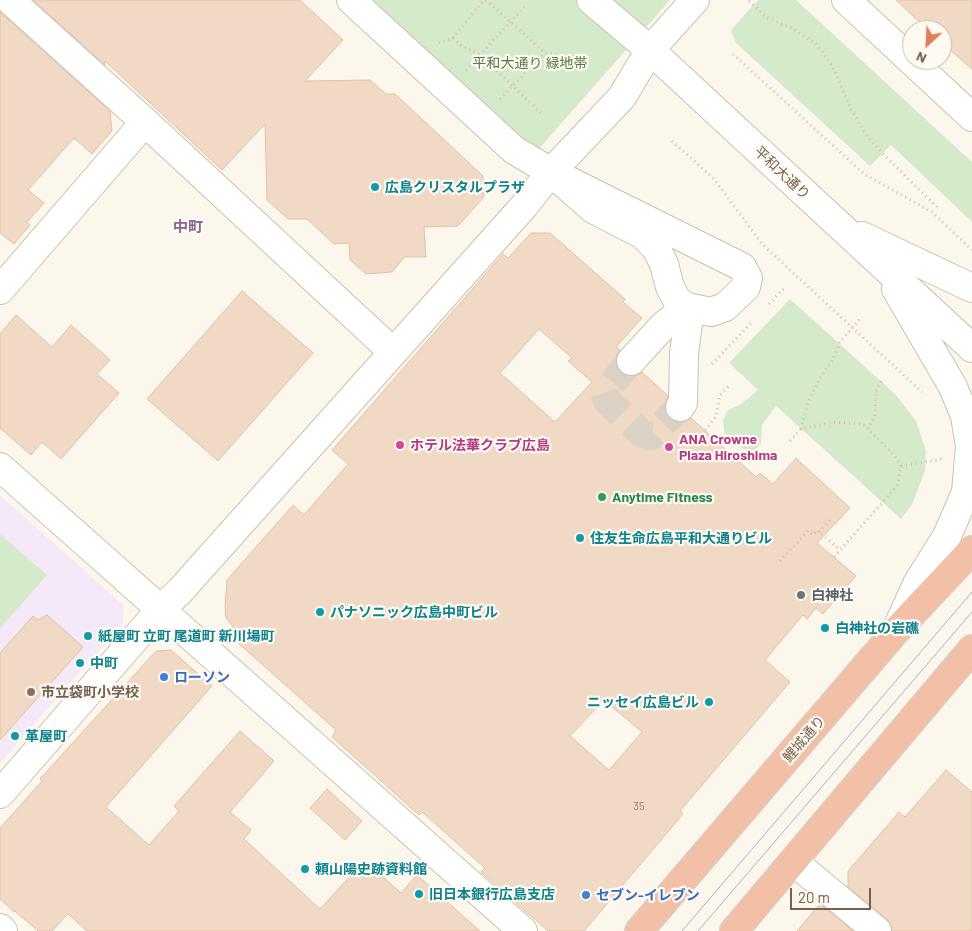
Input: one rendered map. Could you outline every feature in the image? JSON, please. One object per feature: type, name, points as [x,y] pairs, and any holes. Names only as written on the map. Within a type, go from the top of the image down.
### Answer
[{"type":"highway","name":"鯉城通り","points":[[639,931],[895,632],[972,550]]},
{"type":"highway","points":[[734,931],[972,649]]},
{"type":"street","points":[[10,0],[145,122],[393,352]]},
{"type":"street","points":[[351,0],[514,150],[551,172],[742,266],[748,278],[746,286],[725,306],[711,312],[691,308],[677,300],[670,287],[664,264],[656,248],[643,235],[592,209],[551,172]]},
{"type":"street","name":"平和大通り","points":[[591,0],[650,50],[972,348]]},
{"type":"street","points":[[0,794],[160,610],[180,591],[524,206],[551,172],[622,97],[650,50],[695,0]]},
{"type":"street","points":[[846,0],[972,117]]},
{"type":"street","points":[[0,290],[145,122]]},
{"type":"street","points":[[840,226],[972,288]]},
{"type":"street","points":[[882,265],[953,387],[965,416],[970,446],[966,492],[947,536],[917,584],[895,632]]},
{"type":"street","points":[[631,361],[664,325],[691,308]]},
{"type":"street","points":[[680,407],[683,403],[688,323],[691,308]]},
{"type":"street","points":[[0,467],[523,931]]},
{"type":"street","points":[[793,861],[877,931]]},
{"type":"street","points":[[0,928],[3,931]]},
{"type":"path","points":[[437,44],[453,38],[485,0],[544,53],[582,58]]},
{"type":"path","points":[[749,1],[766,17],[792,28],[816,44],[832,65],[851,109],[865,133],[883,154],[937,206]]},
{"type":"path","points":[[460,76],[527,4]]},
{"type":"path","points":[[453,38],[461,46],[480,55],[542,114]]},
{"type":"path","points":[[500,100],[544,53]]},
{"type":"path","points":[[732,54],[864,174],[932,212],[972,250]]},
{"type":"path","points":[[672,141],[714,179],[762,244],[924,394]]},
{"type":"path","points":[[766,307],[786,286]]},
{"type":"path","points":[[790,441],[801,429],[808,402],[821,376],[834,358],[841,339],[861,318]]},
{"type":"path","points":[[709,368],[753,321]]},
{"type":"path","points":[[868,429],[875,416],[876,390],[883,378]]},
{"type":"path","points":[[705,430],[716,417],[720,395],[729,386]]},
{"type":"path","points":[[801,429],[832,422],[863,424],[894,455],[900,466],[897,486],[834,557]]},
{"type":"path","points":[[900,466],[943,459]]},
{"type":"path","points":[[780,561],[808,531],[813,535],[817,530],[819,532],[831,519]]},
{"type":"path","points":[[819,532],[840,550]]},
{"type":"shaded area","name":"市立袋町小学校","points":[[0,495],[123,605],[123,623],[0,763]]},
{"type":"green space","name":"平和大通り 緑地帯","points":[[367,0],[670,0],[537,151],[509,131]]},
{"type":"green space","points":[[758,0],[796,0],[972,162],[972,222],[891,145],[870,166],[736,43],[731,30]]},
{"type":"green space","points":[[790,299],[896,395],[916,421],[926,451],[925,470],[912,505],[901,519],[776,406],[762,425],[761,443],[756,450],[746,450],[732,442],[724,432],[723,420],[728,410],[740,405],[758,390],[729,363]]},
{"type":"green space","points":[[0,534],[47,575],[0,628]]},
{"type":"building","points":[[33,0],[300,0],[343,40],[305,81],[370,80],[386,94],[395,94],[483,176],[484,197],[458,226],[424,227],[426,257],[405,257],[392,272],[366,274],[350,260],[349,243],[334,244],[307,219],[288,219],[267,200],[265,124],[222,170],[105,61],[105,65]]},
{"type":"building","points":[[896,0],[972,0],[972,69],[952,52],[952,20],[917,20]]},
{"type":"building","points":[[0,12],[110,111],[112,131],[92,154],[74,138],[28,190],[44,203],[27,222],[30,225],[14,244],[0,233]]},
{"type":"building","points":[[531,233],[550,233],[625,299],[623,302],[642,318],[616,347],[620,350],[616,357],[616,365],[620,372],[627,376],[635,376],[642,372],[668,396],[664,406],[666,414],[670,419],[679,423],[691,418],[756,477],[760,473],[773,484],[796,458],[850,508],[817,543],[856,576],[823,614],[816,608],[807,619],[803,615],[765,660],[790,682],[680,811],[683,814],[584,931],[548,931],[481,872],[485,868],[422,812],[419,815],[332,737],[336,730],[228,634],[234,628],[226,618],[227,580],[293,505],[304,515],[348,464],[332,450],[503,254],[508,258]],"holes":[[[539,329],[572,358],[568,361],[592,382],[555,422],[500,373]],[[604,700],[642,732],[609,770],[570,736]]]},
{"type":"building","points":[[242,291],[313,353],[218,461],[147,399]]},
{"type":"building","points":[[16,315],[52,347],[71,325],[110,360],[97,374],[119,393],[61,459],[42,442],[31,455],[0,428],[0,334]]},
{"type":"building","points":[[47,615],[83,647],[0,740],[0,653],[33,616],[38,620]]},
{"type":"building","points":[[171,650],[212,686],[106,807],[149,845],[179,811],[174,806],[240,731],[274,761],[230,812],[251,830],[244,839],[320,909],[365,860],[401,893],[417,875],[480,931],[87,931],[68,914],[52,931],[38,931],[14,912],[0,899],[0,828],[42,781],[40,779],[156,651]]},
{"type":"building","points":[[946,770],[972,792],[972,931],[892,931],[887,919],[848,887],[848,871],[899,812],[905,817]]},
{"type":"building","points":[[327,789],[362,821],[345,840],[310,808]]},
{"type":"building","points":[[818,906],[823,906],[853,931],[797,931]]},
{"type":"tunnel","points":[[631,361],[604,392],[607,401],[642,434],[651,436],[680,407]]},
{"type":"tram line","points":[[682,931],[972,592]]},
{"type":"tram line","points":[[698,931],[972,612]]},
{"type":"place","name":"広島クリスタルプラザ","points":[[375,187]]},
{"type":"place","name":"ホテル法華クラブ広島","points":[[400,445]]},
{"type":"place","name":"ANA Crowne Plaza Hiroshima","points":[[669,447]]},
{"type":"place","name":"Anytime Fitness","points":[[602,497]]},
{"type":"place","name":"住友生命広島平和大通りビル","points":[[580,538]]},
{"type":"place","name":"白神社","points":[[801,595]]},
{"type":"place","name":"パナソニック広島中町ビル","points":[[320,612]]},
{"type":"place","name":"白神社の岩礁","points":[[825,628]]},
{"type":"place","name":"紙屋町 立町 尾道町 新川場町","points":[[88,636]]},
{"type":"place","name":"中町","points":[[80,663]]},
{"type":"place","name":"ローソン","points":[[164,677]]},
{"type":"place","name":"市立袋町小学校","points":[[31,692]]},
{"type":"place","name":"ニッセイ広島ビル","points":[[709,702]]},
{"type":"place","name":"革屋町","points":[[15,736]]},
{"type":"place","name":"頼山陽史跡資料館","points":[[305,869]]},
{"type":"place","name":"旧日本銀行広島支店","points":[[419,894]]},
{"type":"place","name":"セブン-イレブン","points":[[586,895]]},
{"type":"district","name":"中町","points":[[188,227]]}]
